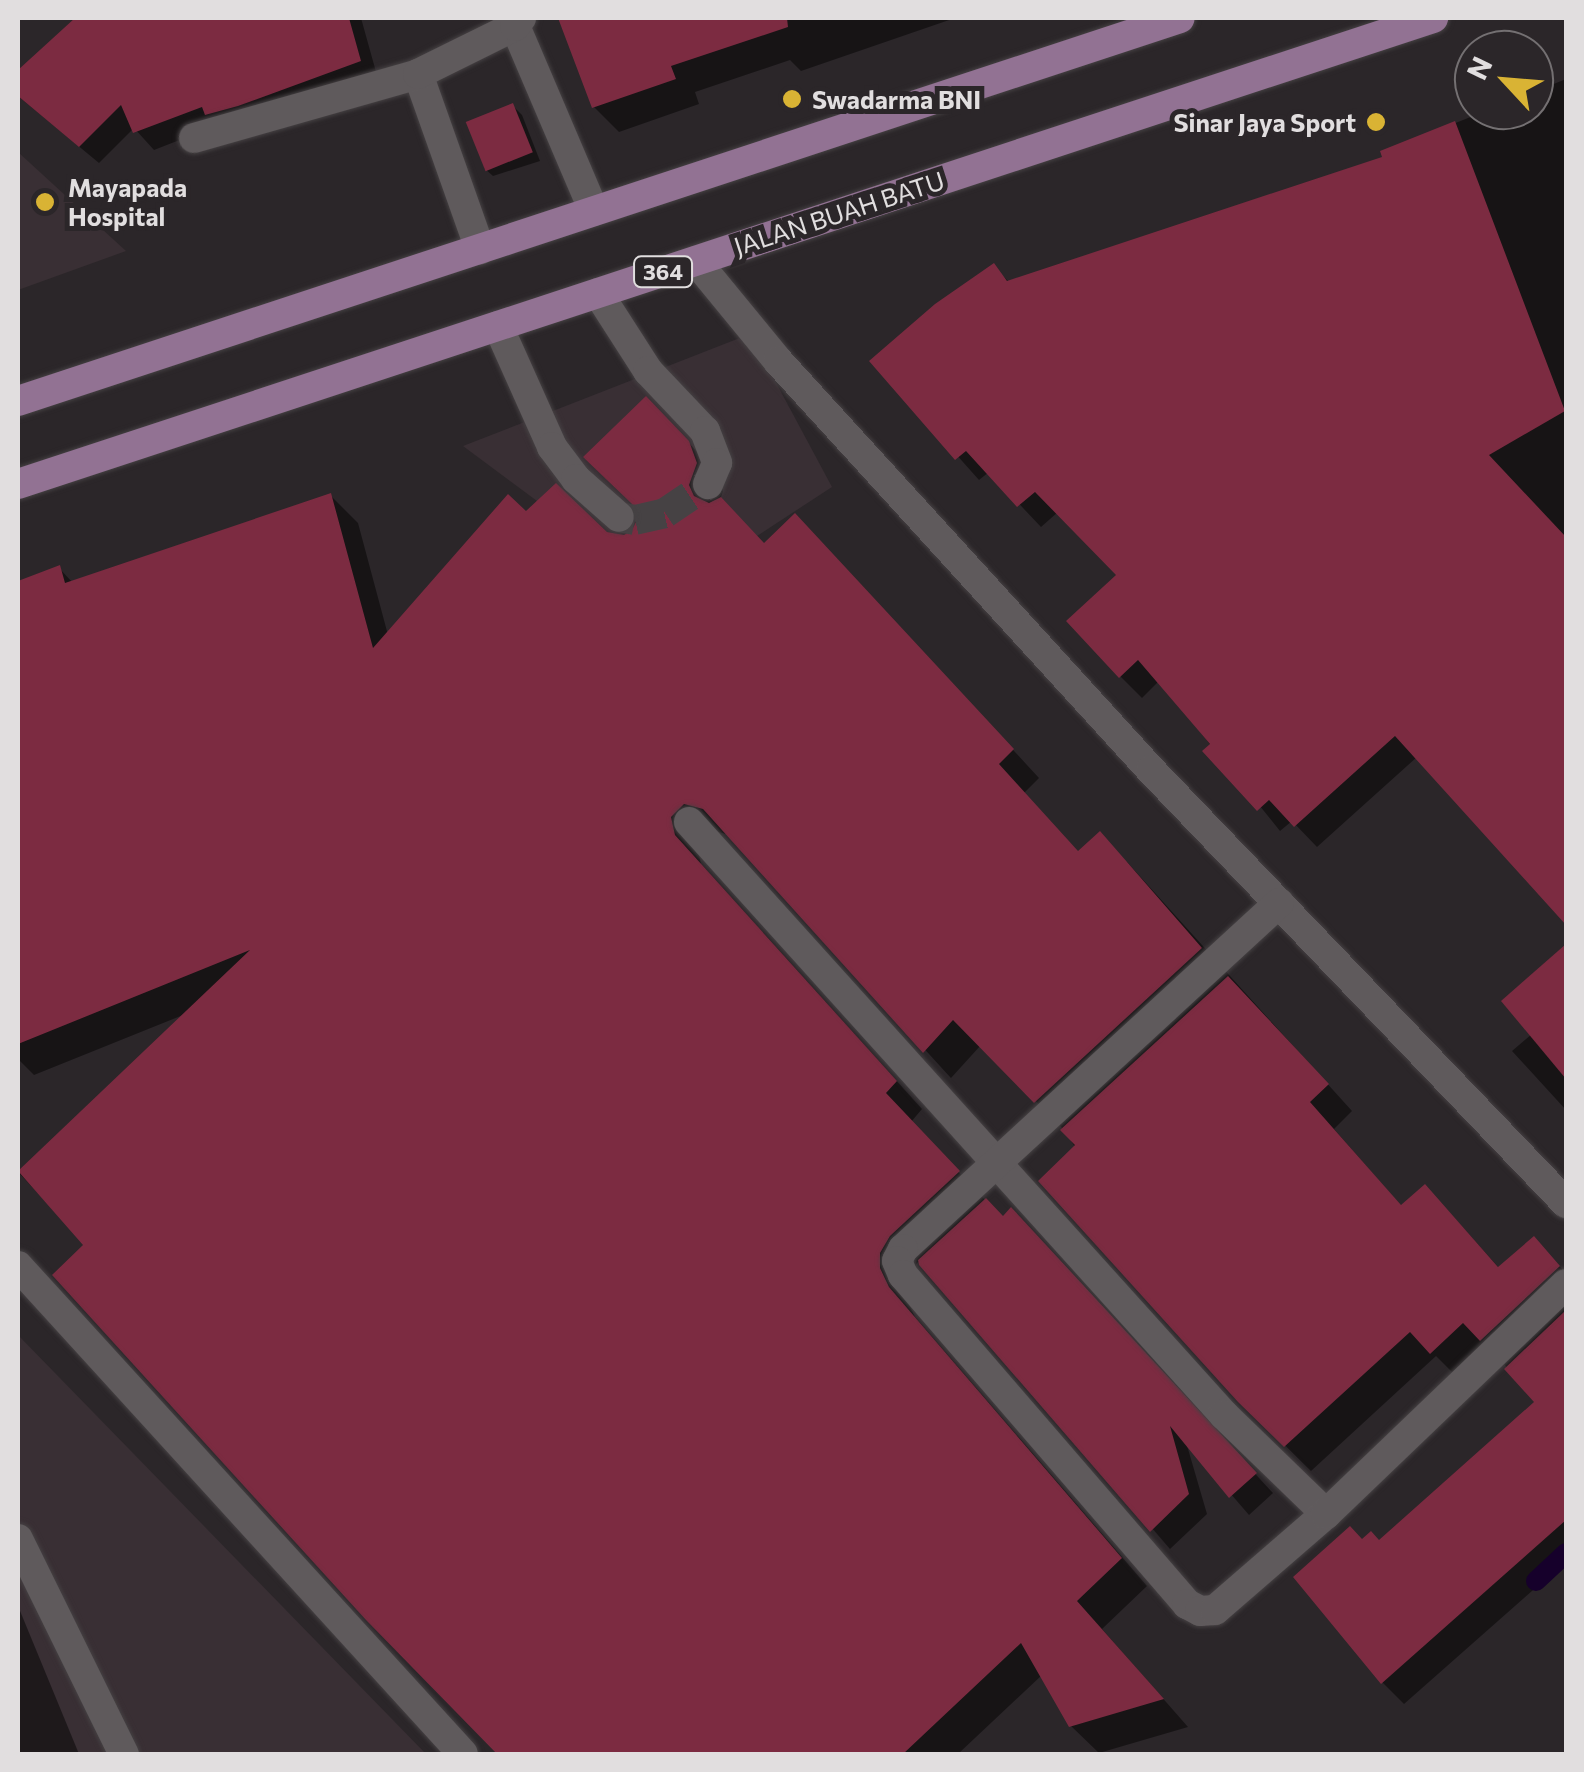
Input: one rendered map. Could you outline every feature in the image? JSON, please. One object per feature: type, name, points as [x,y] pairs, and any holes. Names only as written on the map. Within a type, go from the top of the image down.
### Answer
[{"type":"main road","points":[[18,401],[1180,18]]},
{"type":"main road","name":"JALAN BUAH BATU","points":[[18,484],[1433,18]]},
{"type":"street","points":[[194,138],[418,74],[518,22],[594,211]]},
{"type":"street","points":[[418,74],[480,249]]},
{"type":"street","points":[[696,261],[778,360],[1151,770],[1566,1203]]},
{"type":"street","points":[[598,293],[648,371],[706,430],[718,463],[708,484]]},
{"type":"street","points":[[498,326],[552,446],[576,479],[620,517]]},
{"type":"street","points":[[690,822],[1224,1415],[1326,1514]]},
{"type":"street","points":[[1280,903],[904,1249],[897,1262],[903,1275],[1186,1604],[1200,1612],[1215,1610],[1326,1514],[1566,1284]]},
{"type":"street","points":[[18,1266],[463,1754]]},
{"type":"street","points":[[18,1539],[124,1754]]},
{"type":"shaded area","name":"Mayapada Hospital","points":[[18,152],[126,251],[18,290]]},
{"type":"shaded area","points":[[750,334],[832,487],[665,596],[463,446]]},
{"type":"shaded area","points":[[18,1335],[426,1754],[18,1754]]},
{"type":"building","points":[[75,18],[349,18],[361,61],[238,106],[205,115],[202,107],[133,133],[121,105],[79,147],[18,96],[18,70]]},
{"type":"building","points":[[558,18],[787,18],[788,27],[671,66],[676,79],[592,108]]},
{"type":"building","points":[[513,103],[533,152],[486,171],[466,122]]},
{"type":"building","points":[[1454,121],[1454,130],[1458,130],[1565,411],[1489,455],[1566,537],[1566,925],[1395,736],[1294,827],[1269,800],[1257,811],[1202,751],[1210,744],[1138,660],[1119,678],[1066,621],[1116,575],[1035,492],[1017,507],[966,451],[955,460],[869,361],[935,304],[994,263],[1007,281],[1382,157],[1380,151]]},
{"type":"building","points":[[646,396],[689,441],[697,463],[689,485],[694,496],[709,503],[721,497],[764,543],[795,513],[1014,749],[999,764],[1078,851],[1100,831],[1202,948],[1034,1103],[953,1020],[923,1053],[703,809],[684,804],[671,817],[675,835],[897,1081],[886,1093],[960,1171],[890,1236],[880,1253],[880,1268],[889,1287],[1122,1558],[1077,1601],[1164,1699],[1069,1727],[1021,1643],[903,1754],[497,1754],[366,1620],[52,1275],[83,1245],[18,1171],[250,950],[18,1044],[18,581],[60,565],[65,583],[331,493],[373,648],[508,494],[526,511],[556,483],[607,532],[624,535],[632,530],[637,520],[632,504],[583,457]]},
{"type":"building","points":[[1566,944],[1566,1079],[1501,1001]]},
{"type":"building","points":[[1228,976],[1329,1084],[1310,1102],[1401,1205],[1425,1184],[1498,1267],[1534,1236],[1560,1266],[1480,1341],[1463,1323],[1430,1354],[1410,1332],[1284,1447],[1238,1402],[1038,1181],[1075,1145],[1060,1130]]},
{"type":"building","points":[[986,1198],[1003,1216],[1011,1207],[1257,1473],[1229,1498],[1170,1426],[1189,1494],[1150,1532],[919,1265],[918,1260]]},
{"type":"building","points":[[1566,1310],[1566,1520],[1381,1684],[1293,1577],[1350,1526],[1362,1539],[1371,1531],[1379,1540],[1534,1402],[1504,1369]]},
{"type":"waterway","points":[[1536,1581],[1566,1553]]},
{"type":"tunnel","points":[[619,517],[635,520],[665,513],[708,484]]},
{"type":"place","name":"Swadarma BNI","points":[[792,99]]},
{"type":"place","name":"Sinar Jaya Sport","points":[[1376,122]]},
{"type":"place","name":"Mayapada Hospital","points":[[45,202]]}]
